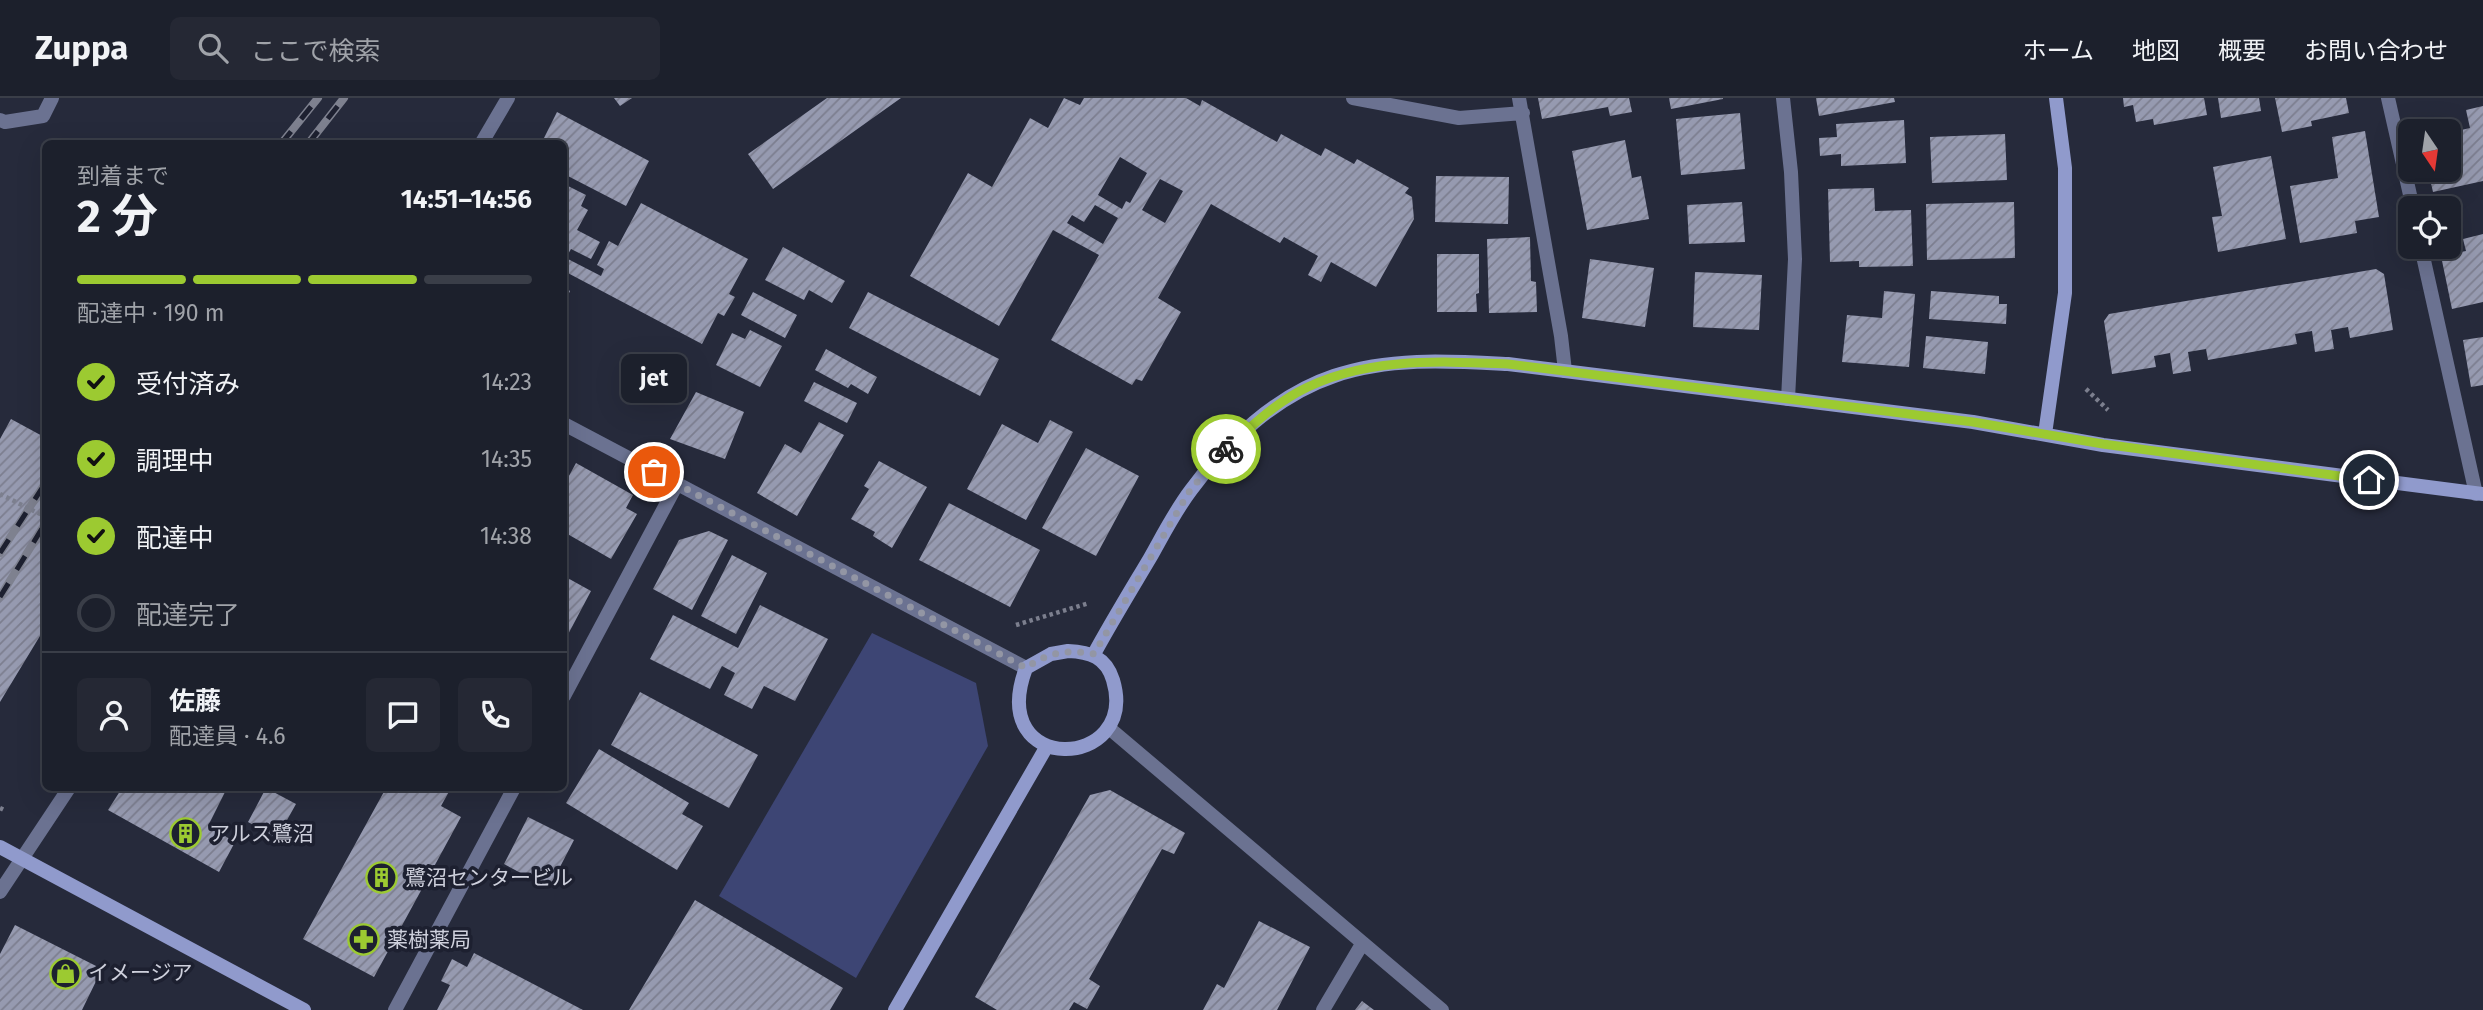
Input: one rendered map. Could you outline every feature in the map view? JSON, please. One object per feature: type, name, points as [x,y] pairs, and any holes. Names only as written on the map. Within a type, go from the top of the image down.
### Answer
[{"type":"street","points":[[0,120],[5,122],[43,116],[52,98]]},
{"type":"street","points":[[483,140],[508,98]]},
{"type":"street","points":[[1353,98],[1459,118],[1523,113]]},
{"type":"street","points":[[1519,98],[1565,371]]},
{"type":"street","points":[[1783,98],[1791,172],[1795,259],[1788,399]]},
{"type":"street","points":[[2045,434],[2065,293],[2065,168],[2056,98]]},
{"type":"street","points":[[2388,98],[2410,196]]},
{"type":"street","points":[[1094,654],[1197,482],[1213,462],[1256,421],[1297,393],[1335,375],[1388,364],[1439,361],[1508,364],[1973,422],[2117,446],[2479,494],[2424,259]]},
{"type":"street","points":[[567,426],[1026,668]]},
{"type":"street","points":[[567,690],[677,484]]},
{"type":"street","points":[[1068,651],[1094,654],[1105,663],[1117,692],[1116,711],[1109,729],[1081,747],[1065,750],[1047,746],[1034,738],[1027,730],[1017,698],[1026,668],[1051,654],[1068,651]]},
{"type":"street","points":[[1109,729],[1442,1010]]},
{"type":"street","points":[[895,1010],[1047,746]]},
{"type":"street","points":[[0,892],[67,791]]},
{"type":"street","points":[[395,1010],[512,791]]},
{"type":"street","points":[[0,847],[304,1010]]},
{"type":"street","points":[[1323,1010],[1362,944]]},
{"type":"path","points":[[2086,389],[2108,410]]},
{"type":"path","points":[[0,494],[42,515]]},
{"type":"path","points":[[1016,625],[1090,603]]},
{"type":"shaded area","points":[[872,633],[976,683],[988,746],[856,978],[719,896]]},
{"type":"building","points":[[614,98],[632,98],[620,106]]},
{"type":"building","points":[[827,98],[901,98],[773,189],[748,154]]},
{"type":"building","points":[[1064,98],[1080,105],[1084,98],[1186,98],[1200,106],[1202,100],[1277,142],[1281,134],[1321,156],[1325,148],[1354,164],[1357,159],[1409,188],[1405,193],[1412,197],[1414,219],[1376,287],[1331,262],[1321,282],[1308,275],[1318,256],[1284,237],[1280,243],[1211,204],[1158,298],[1181,312],[1142,381],[1136,379],[1132,385],[1051,340],[1099,255],[1053,230],[999,326],[910,276],[968,173],[992,187],[1030,118],[1048,128]],"holes":[[[1120,157],[1147,173],[1130,203],[1126,201],[1122,209],[1098,195]],[[1160,179],[1183,191],[1165,223],[1142,210]],[[1095,205],[1118,218],[1103,244],[1067,223],[1072,215],[1084,222]]]},
{"type":"building","points":[[1538,98],[1629,98],[1632,112],[1610,116],[1608,107],[1542,119]]},
{"type":"building","points":[[1669,98],[1723,98],[1723,99],[1671,109]]},
{"type":"building","points":[[1816,98],[1894,98],[1895,102],[1819,116]]},
{"type":"building","points":[[2123,98],[2204,98],[2207,115],[2154,125],[2153,119],[2136,122],[2133,105],[2124,107]]},
{"type":"building","points":[[2218,98],[2259,98],[2261,111],[2221,118]]},
{"type":"building","points":[[2275,98],[2346,98],[2349,113],[2311,121],[2312,126],[2282,132]]},
{"type":"building","points":[[2483,106],[2483,181],[2433,192],[2431,182],[2461,182],[2461,130],[2470,128],[2466,110]]},
{"type":"building","points":[[557,112],[649,161],[626,206],[567,176],[567,140],[543,140]]},
{"type":"building","points":[[1740,113],[1745,169],[1681,175],[1676,119]]},
{"type":"building","points":[[1904,120],[1906,163],[1841,166],[1841,154],[1820,156],[1819,138],[1837,137],[1836,124]]},
{"type":"building","points":[[2365,131],[2379,217],[2355,221],[2357,233],[2300,243],[2290,186],[2338,178],[2332,137]]},
{"type":"building","points":[[2005,134],[2007,180],[1932,183],[1930,137]]},
{"type":"building","points":[[1625,140],[1632,178],[1641,176],[1649,219],[1587,230],[1572,151]]},
{"type":"building","points":[[2271,156],[2286,239],[2218,252],[2212,217],[2222,216],[2213,167]]},
{"type":"building","points":[[1436,176],[1509,177],[1508,224],[1435,222]]},
{"type":"building","points":[[567,186],[586,195],[581,206],[588,210],[577,230],[600,242],[591,259],[571,249],[567,256]]},
{"type":"building","points":[[1874,188],[1875,211],[1911,210],[1913,266],[1859,267],[1859,261],[1830,262],[1828,189]]},
{"type":"building","points":[[1742,202],[1745,242],[1689,244],[1687,205]]},
{"type":"building","points":[[2014,202],[2015,258],[1927,260],[1926,204]]},
{"type":"building","points":[[641,203],[748,259],[729,294],[735,297],[724,316],[718,313],[702,344],[567,273],[567,259],[601,276],[604,269],[597,265],[609,241],[618,246]]},
{"type":"building","points":[[2483,234],[2483,302],[2452,309],[2442,259],[2461,259],[2461,252],[2466,251],[2463,239]]},
{"type":"building","points":[[1530,237],[1531,281],[1536,282],[1537,312],[1489,313],[1487,239]]},
{"type":"building","points":[[783,247],[845,281],[832,303],[809,290],[804,300],[765,280]]},
{"type":"building","points":[[1437,254],[1479,254],[1477,312],[1437,312]]},
{"type":"building","points":[[1590,259],[1654,268],[1645,327],[1582,318]]},
{"type":"building","points":[[2376,269],[2384,274],[2393,330],[2350,338],[2348,327],[2331,330],[2334,349],[2315,352],[2312,331],[2295,334],[2297,344],[2208,360],[2206,349],[2188,352],[2191,371],[2173,374],[2170,353],[2154,356],[2156,367],[2112,374],[2104,321],[2109,314]]},
{"type":"building","points":[[1695,272],[1762,275],[1759,330],[1693,327]]},
{"type":"building","points":[[1884,291],[1915,294],[1909,367],[1842,362],[1847,315],[1882,318]]},
{"type":"building","points":[[1931,291],[1999,296],[1999,304],[2007,304],[2006,324],[1929,319]]},
{"type":"building","points":[[753,292],[797,315],[785,338],[741,315]]},
{"type":"building","points":[[868,292],[999,359],[980,396],[849,328]]},
{"type":"building","points":[[750,330],[782,346],[760,387],[716,365],[732,333],[745,339]]},
{"type":"building","points":[[1926,336],[1988,342],[1985,374],[1923,368]]},
{"type":"building","points":[[2483,337],[2483,385],[2471,387],[2463,340]]},
{"type":"building","points":[[826,349],[877,377],[868,394],[851,384],[848,388],[815,370]]},
{"type":"building","points":[[814,382],[857,403],[847,423],[804,401]]},
{"type":"building","points":[[696,392],[744,412],[725,459],[670,439]]},
{"type":"building","points":[[11,419],[42,436],[42,633],[0,702],[0,439]]},
{"type":"building","points":[[1050,420],[1073,432],[1026,520],[967,489],[1002,424],[1038,443]]},
{"type":"building","points":[[819,422],[844,435],[797,516],[757,493],[785,444],[801,453]]},
{"type":"building","points":[[1086,448],[1139,476],[1096,556],[1042,528]]},
{"type":"building","points":[[879,461],[927,487],[892,548],[873,536],[875,532],[851,519],[869,489],[864,486]]},
{"type":"building","points":[[576,463],[633,495],[626,508],[637,514],[611,559],[567,534],[567,480]]},
{"type":"building","points":[[949,503],[1040,550],[1010,607],[919,560]]},
{"type":"building","points":[[709,531],[728,540],[692,610],[653,589],[679,540]]},
{"type":"building","points":[[732,555],[767,573],[736,634],[701,616]]},
{"type":"building","points":[[567,578],[591,591],[567,636]]},
{"type":"building","points":[[760,605],[828,639],[795,701],[764,686],[752,709],[724,695],[735,673],[722,666],[710,689],[650,659],[673,615],[738,648]]},
{"type":"building","points":[[640,692],[758,755],[729,808],[611,745]]},
{"type":"building","points":[[599,749],[689,803],[682,814],[703,826],[677,870],[566,803]]},
{"type":"building","points":[[1110,790],[1185,833],[1174,854],[1162,849],[1089,979],[1100,986],[1087,1009],[1074,1002],[1069,1010],[997,1010],[975,997],[1090,795]]},
{"type":"building","name":"アルス鷺沼","points":[[120,791],[226,791],[208,826],[235,842],[219,872],[108,810]]},
{"type":"building","points":[[264,791],[272,791],[296,804],[277,838],[248,822]]},
{"type":"building","name":"鷺沼センタービル","points":[[384,791],[449,791],[441,806],[461,817],[374,977],[303,939]]},
{"type":"building","points":[[528,817],[574,840],[549,888],[504,864]]},
{"type":"building","points":[[695,900],[843,988],[830,1010],[629,1010]]},
{"type":"building","points":[[1259,921],[1310,947],[1277,1010],[1203,1010],[1217,984],[1224,988]]},
{"type":"building","points":[[15,925],[102,969],[82,1010],[0,1010],[0,954]]},
{"type":"building","points":[[474,953],[583,1010],[437,1010],[450,985],[441,981],[452,959],[467,967]]},
{"type":"building","points":[[1362,1001],[1374,1010],[1355,1010]]},
{"type":"railway","points":[[284,140],[318,98]]},
{"type":"railway","points":[[311,140],[344,98]]},
{"type":"railway","points":[[0,553],[42,488]]},
{"type":"railway","points":[[0,597],[42,529]]},
{"type":"way so far","points":[[654,472],[1026,668],[1051,654],[1068,651],[1094,654],[1189,492],[1226,449]]},
{"type":"place","name":"jet","points":[[654,472]]},
{"type":"place","name":"アルス鷺沼","points":[[186,834]]},
{"type":"place","name":"鷺沼センタービル","points":[[382,878]]},
{"type":"place","name":"薬樹薬局","points":[[364,940]]},
{"type":"place","name":"イメージア","points":[[65,973]]},
{"type":"route","points":[[1226,449],[1256,421],[1297,393],[1335,375],[1388,364],[1439,361],[1508,364],[1973,422],[2103,444],[2369,480]]}]
